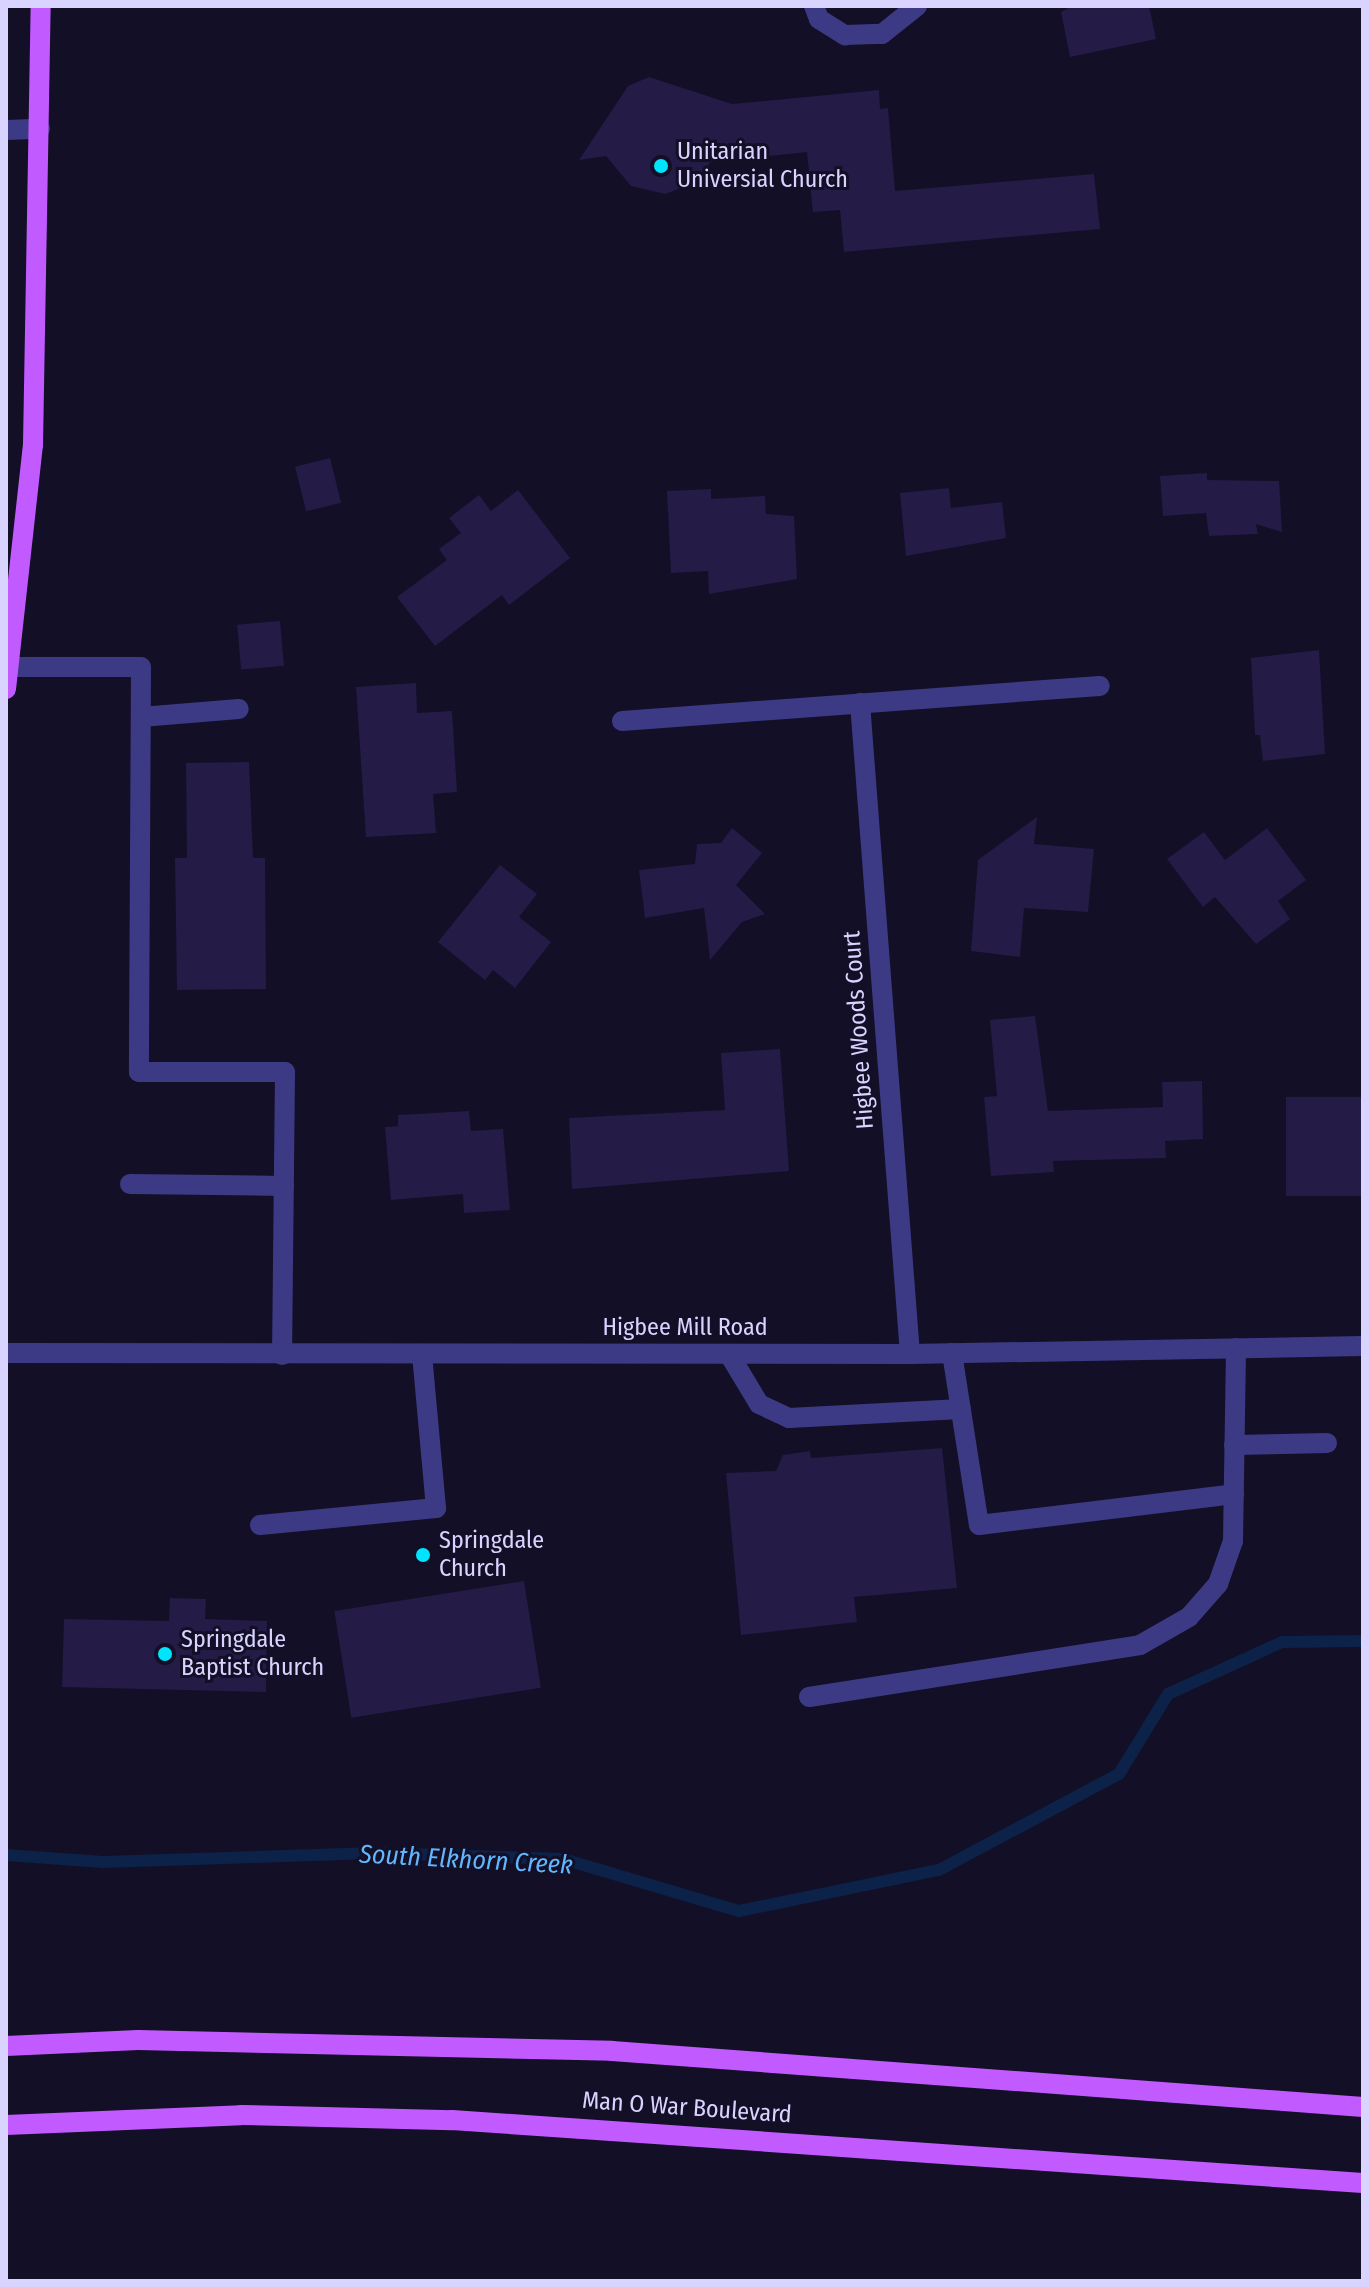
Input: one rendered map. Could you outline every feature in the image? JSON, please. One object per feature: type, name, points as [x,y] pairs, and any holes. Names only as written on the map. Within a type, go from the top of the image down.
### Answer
[{"type":"main road","points":[[6,689],[11,667],[33,445],[41,6]]},
{"type":"main road","points":[[6,2046],[138,2040],[612,2051],[1363,2107]]},
{"type":"main road","name":"Man O War Boulevard","points":[[6,2125],[241,2115],[452,2120],[1363,2183]]},
{"type":"street","points":[[814,6],[819,19],[845,35],[882,34],[917,6]]},
{"type":"street","points":[[6,130],[40,129]]},
{"type":"street","points":[[11,667],[141,667],[139,1072],[285,1072],[282,1355]]},
{"type":"street","points":[[622,721],[1100,686]]},
{"type":"street","name":"Higbee Woods Court","points":[[860,703],[910,1354]]},
{"type":"street","points":[[141,717],[239,709]]},
{"type":"street","points":[[130,1184],[284,1186]]},
{"type":"street","name":"Higbee Mill Road","points":[[6,1353],[910,1354],[1363,1346]]},
{"type":"street","points":[[809,1697],[1140,1645],[1189,1617],[1218,1584],[1233,1541],[1236,1348]]},
{"type":"street","points":[[952,1353],[979,1525],[1234,1494]]},
{"type":"street","points":[[260,1525],[436,1508],[422,1354]]},
{"type":"street","points":[[729,1354],[759,1404],[789,1418],[961,1409]]},
{"type":"street","points":[[1234,1445],[1327,1443]]},
{"type":"building","points":[[1072,6],[1149,6],[1156,39],[1070,57],[1061,12]]},
{"type":"building","name":"Unitarian Universial Church","points":[[649,77],[732,104],[879,90],[880,109],[888,108],[895,191],[1094,174],[1100,229],[844,252],[840,210],[813,212],[807,152],[710,162],[700,181],[665,194],[631,186],[606,156],[579,160],[628,86]]},
{"type":"building","points":[[330,458],[341,503],[306,511],[295,467]]},
{"type":"building","points":[[1207,473],[1207,480],[1279,481],[1282,532],[1256,524],[1258,534],[1209,536],[1206,513],[1163,516],[1160,476]]},
{"type":"building","points":[[949,488],[951,508],[1002,502],[1006,538],[906,556],[900,493]]},
{"type":"building","points":[[711,489],[711,499],[765,496],[766,514],[794,516],[797,579],[709,594],[708,571],[671,573],[667,491]]},
{"type":"building","points":[[518,490],[570,558],[509,605],[502,595],[435,646],[397,597],[447,560],[439,549],[461,533],[449,518],[479,495],[491,511]]},
{"type":"building","points":[[280,621],[284,666],[241,670],[237,625]]},
{"type":"building","points":[[1319,650],[1325,754],[1263,761],[1260,735],[1255,735],[1251,658]]},
{"type":"building","points":[[416,683],[417,713],[452,711],[457,792],[433,794],[436,833],[366,837],[356,687]]},
{"type":"building","points":[[249,762],[253,858],[265,858],[266,989],[177,990],[175,858],[187,858],[186,763]]},
{"type":"building","points":[[1037,817],[1034,844],[1094,849],[1088,912],[1024,908],[1020,957],[971,951],[978,860]]},
{"type":"building","points":[[732,828],[762,853],[736,885],[765,914],[742,922],[710,960],[704,908],[645,918],[639,870],[695,864],[697,844],[721,843]]},
{"type":"building","points":[[1267,828],[1306,880],[1278,901],[1290,919],[1256,944],[1215,897],[1203,907],[1167,859],[1204,832],[1225,860]]},
{"type":"building","points":[[500,865],[537,894],[519,917],[551,942],[515,988],[493,970],[485,980],[438,942]]},
{"type":"building","points":[[1035,1016],[1048,1111],[1163,1107],[1162,1082],[1202,1081],[1203,1139],[1165,1141],[1166,1158],[1053,1161],[1054,1172],[991,1176],[984,1097],[997,1096],[990,1020]]},
{"type":"building","points":[[780,1049],[789,1171],[572,1189],[569,1118],[725,1110],[721,1053]]},
{"type":"building","points":[[1286,1097],[1363,1097],[1363,1196],[1286,1196]]},
{"type":"building","points":[[469,1111],[471,1131],[503,1129],[510,1210],[464,1213],[463,1194],[391,1200],[385,1127],[398,1126],[398,1115]]},
{"type":"building","points":[[942,1448],[957,1588],[854,1597],[857,1622],[741,1635],[726,1473],[776,1471],[783,1455],[810,1451],[811,1458]]},
{"type":"building","points":[[524,1581],[541,1688],[351,1718],[334,1611]]},
{"type":"building","name":"Springdale Baptist Church","points":[[170,1598],[206,1599],[205,1619],[267,1621],[266,1692],[62,1687],[64,1619],[169,1621]]},
{"type":"waterway","name":"South Elkhorn Creek","points":[[6,1855],[103,1862],[375,1853],[563,1859],[739,1911],[939,1870],[1119,1774],[1168,1694],[1282,1642],[1363,1641]]},
{"type":"place","name":"Unitarian Universial Church","points":[[661,166]]},
{"type":"place","name":"Springdale Church","points":[[423,1555]]},
{"type":"place","name":"Springdale Baptist Church","points":[[165,1654]]}]
